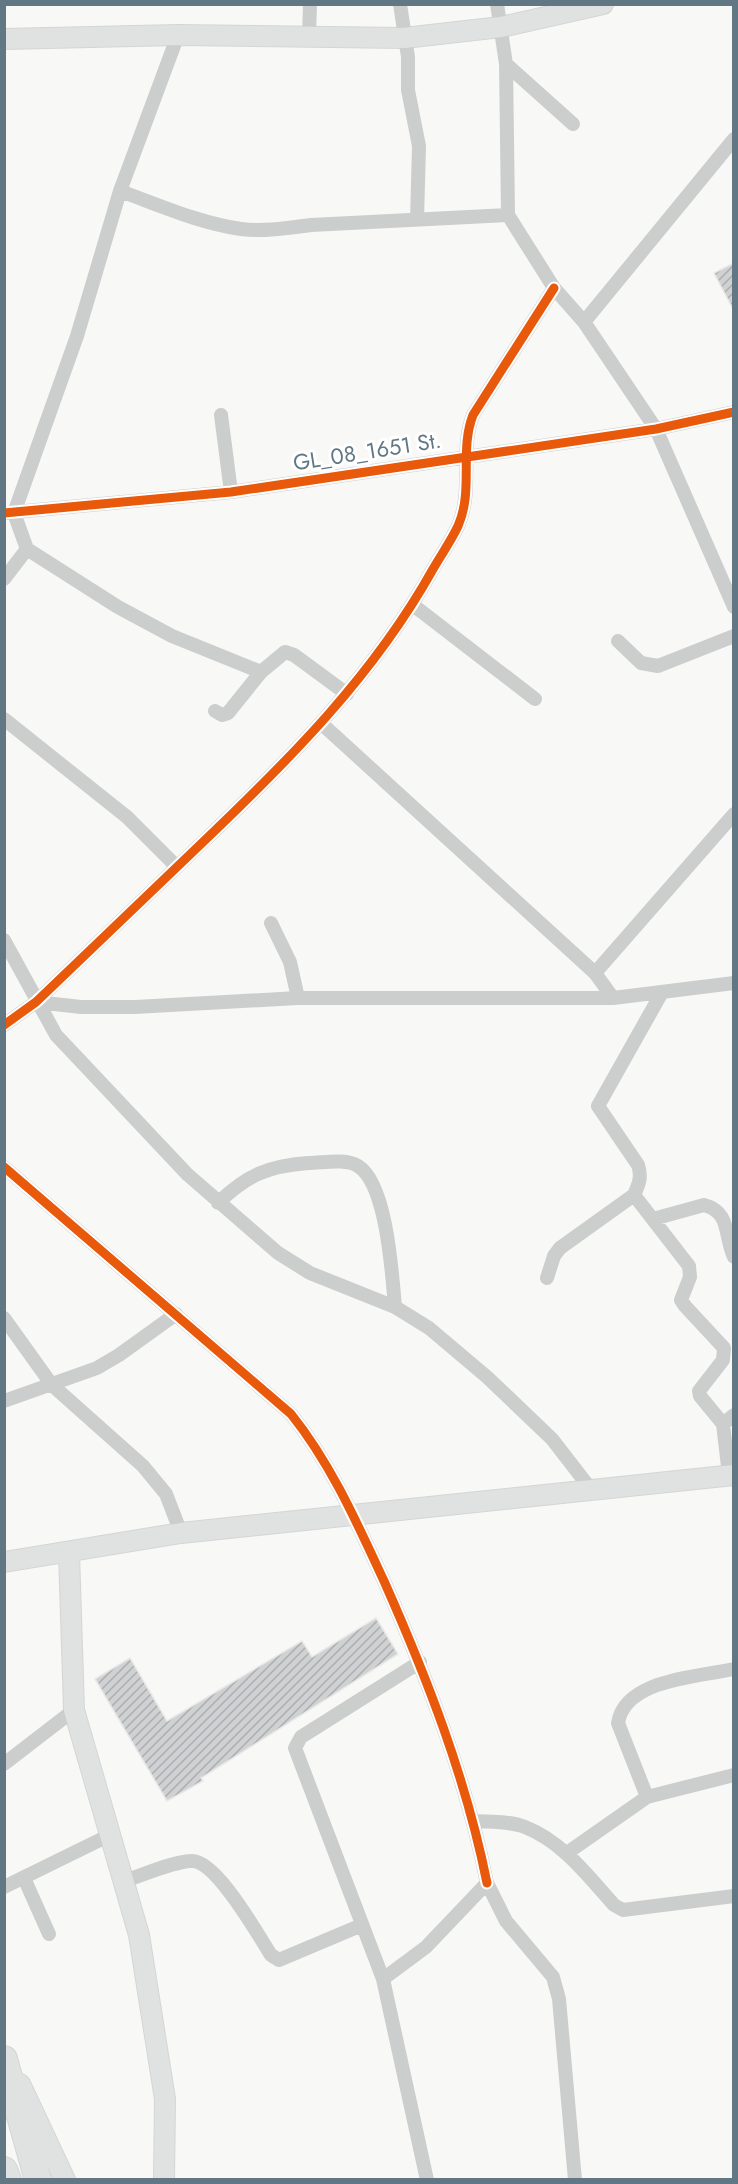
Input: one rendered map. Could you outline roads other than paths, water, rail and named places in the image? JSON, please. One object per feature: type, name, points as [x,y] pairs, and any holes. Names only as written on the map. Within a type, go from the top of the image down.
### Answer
[{"type":"highway","points":[[4,2059],[38,2180]]},
{"type":"highway","points":[[4,2094],[24,2135]]},
{"type":"highway","points":[[4,2170],[8,2180]]},
{"type":"main road","points":[[4,39],[178,35],[404,38],[501,27],[549,11],[603,4]]},
{"type":"main road","points":[[4,1562],[181,1533],[593,1492],[731,1475]]},
{"type":"main road","points":[[69,1553],[74,1710],[139,1935],[165,2099],[164,2180]]},
{"type":"main road","points":[[4,2051],[64,2180]]},
{"type":"street","points":[[309,37],[310,4]]},
{"type":"street","points":[[400,4],[408,57],[408,90],[419,154],[417,220]]},
{"type":"street","points":[[497,4],[506,64],[508,215],[554,288],[584,322],[656,429],[734,607]]},
{"type":"street","points":[[178,35],[120,190],[77,336],[9,513],[27,549],[118,607],[172,636],[261,672]]},
{"type":"street","points":[[506,64],[573,124]]},
{"type":"street","points":[[584,322],[734,139]]},
{"type":"street","points":[[120,190],[213,224],[243,229],[280,230],[508,215]]},
{"type":"street","points":[[4,1024],[36,1002],[177,867],[322,724],[347,694],[413,605],[458,525],[466,498],[467,429],[473,415],[554,288]]},
{"type":"street","name":"GL_08_1651 St.","points":[[9,513],[231,492],[656,429],[734,412]]},
{"type":"street","points":[[221,415],[231,492]]},
{"type":"street","points":[[4,579],[27,549]]},
{"type":"street","points":[[413,605],[535,699]]},
{"type":"street","points":[[618,641],[648,666],[658,666],[734,636]]},
{"type":"street","points":[[215,711],[222,715],[228,712],[261,672],[285,652],[294,655],[347,694]]},
{"type":"street","points":[[4,719],[127,817],[177,867]]},
{"type":"street","points":[[322,724],[595,973],[613,998]]},
{"type":"street","points":[[595,973],[734,814]]},
{"type":"street","points":[[271,923],[290,962],[298,998]]},
{"type":"street","points":[[4,940],[56,1035],[130,1116],[218,1203],[278,1253],[310,1273],[395,1307],[429,1328],[487,1377],[552,1438],[593,1492]]},
{"type":"street","points":[[36,1002],[81,1007],[135,1007],[298,998],[613,998],[661,994],[734,983]]},
{"type":"street","points":[[547,1278],[554,1256],[560,1248],[634,1195],[641,1174],[638,1164],[598,1106],[661,994]]},
{"type":"street","points":[[218,1203],[236,1186],[257,1172],[289,1164],[340,1162],[357,1165],[370,1176],[377,1195],[391,1263],[395,1307]]},
{"type":"street","points":[[4,1167],[291,1414],[311,1439],[354,1515],[420,1662],[475,1821],[487,1883],[506,1921],[553,1977],[559,1999],[575,2180]]},
{"type":"street","points":[[634,1195],[691,1271],[681,1300],[724,1348],[723,1360],[699,1390],[700,1395],[728,1419],[731,1475]]},
{"type":"street","points":[[652,1219],[704,1205],[713,1208],[725,1219],[734,1257]]},
{"type":"street","points":[[4,1401],[97,1368],[176,1314]]},
{"type":"street","points":[[4,1318],[51,1385],[143,1466],[166,1494],[181,1533]]},
{"type":"street","points":[[420,1662],[301,1737],[295,1748],[383,1979],[427,2180]]},
{"type":"street","points":[[647,1797],[618,1723],[626,1704],[644,1688],[734,1669]]},
{"type":"street","points":[[4,1764],[74,1710]]},
{"type":"street","points":[[567,1853],[647,1797],[734,1775]]},
{"type":"street","points":[[475,1821],[524,1826],[567,1853],[614,1905],[623,1910],[734,1896]]},
{"type":"street","points":[[4,1887],[110,1835]]},
{"type":"street","points":[[124,1881],[191,1861],[204,1864],[217,1876],[271,1955],[279,1960],[362,1925]]},
{"type":"street","points":[[24,1878],[49,1934]]},
{"type":"street","points":[[383,1979],[426,1947],[487,1883]]}]
